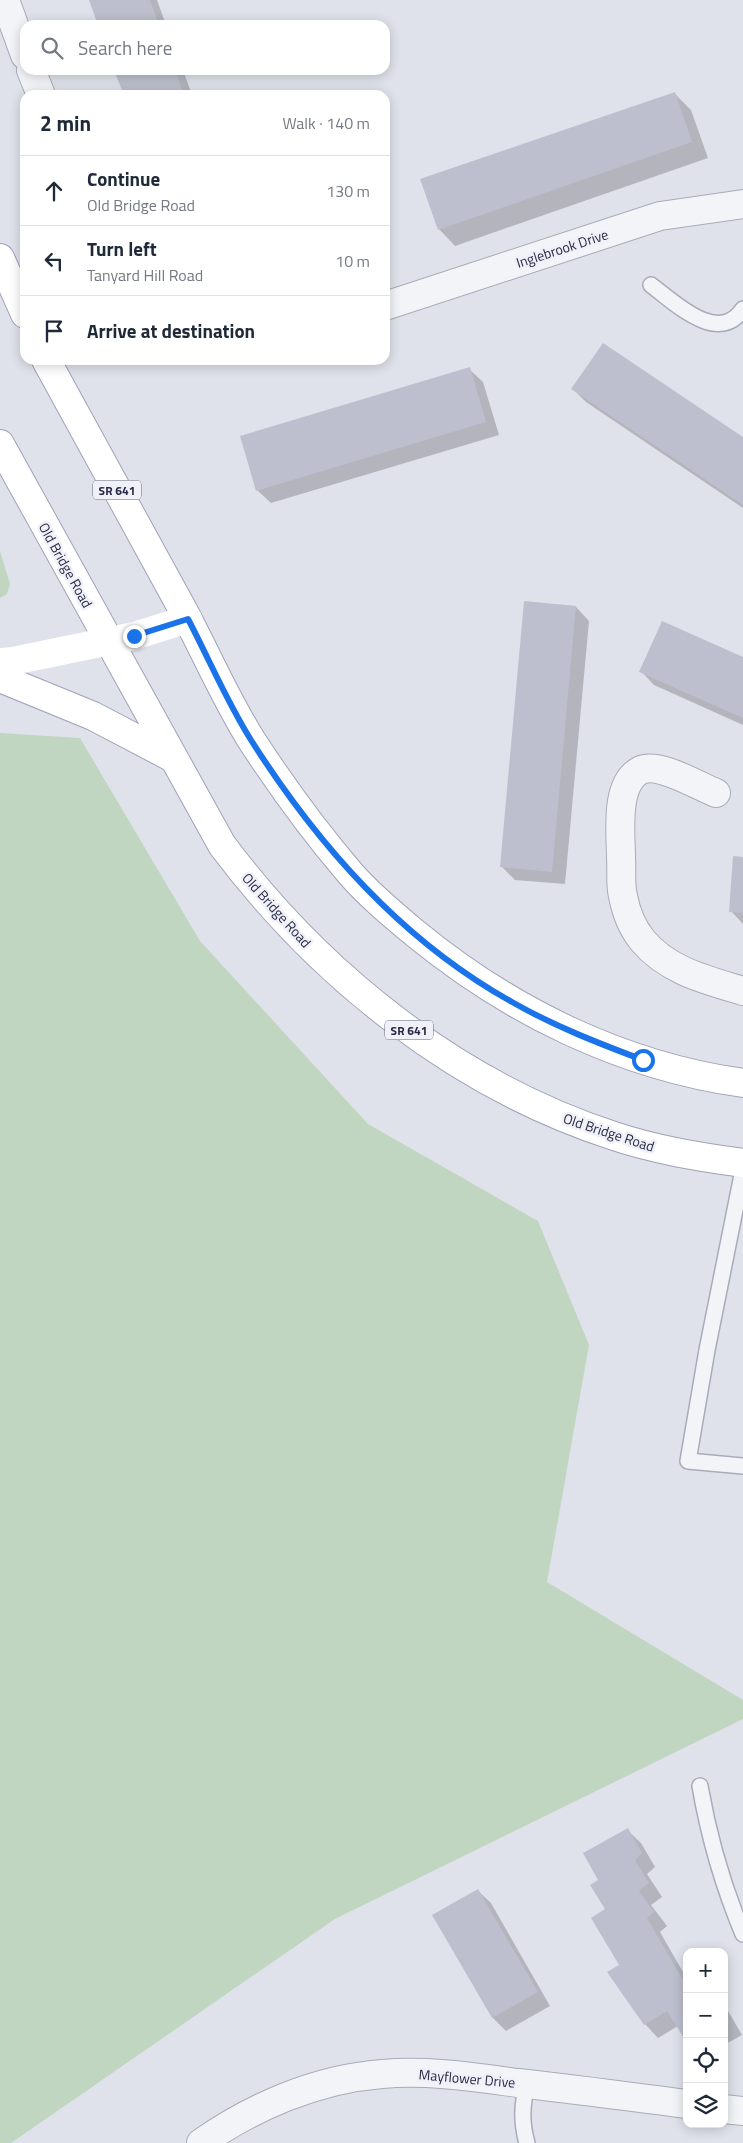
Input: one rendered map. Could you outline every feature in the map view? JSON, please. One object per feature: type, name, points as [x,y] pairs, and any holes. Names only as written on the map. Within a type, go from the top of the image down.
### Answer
[{"type":"main road","points":[[0,258],[20,303]]},
{"type":"main road","name":"SR 641","points":[[49,365],[188,619],[250,738],[296,806],[351,874],[394,916],[450,962],[511,1002],[575,1034],[643,1060],[712,1079],[743,1083]]},
{"type":"main road","name":"Old Bridge Road","points":[[0,444],[222,845],[241,871],[295,932],[342,977],[404,1027],[486,1080],[553,1113],[614,1136],[677,1154],[743,1163]]},
{"type":"main road","points":[[0,662],[23,660],[108,642],[188,619]]},
{"type":"main road","points":[[0,678],[93,716],[173,758]]},
{"type":"street","points":[[5,0],[20,41]]},
{"type":"street","points":[[33,75],[39,90]]},
{"type":"street","name":"Inglebrook Drive","points":[[390,304],[660,216],[743,204]]},
{"type":"street","points":[[716,793],[659,769],[642,770],[633,776],[625,789],[621,807],[622,894],[628,916],[642,940],[662,960],[693,976],[743,991]]},
{"type":"street","name":"Mayflower Drive","points":[[201,2143],[226,2125],[272,2102],[331,2082],[382,2074],[444,2074],[683,2103]]},
{"type":"street","points":[[728,2109],[743,2111]]},
{"type":"lane","points":[[652,285],[696,319],[713,324],[730,320],[743,309]]},
{"type":"lane","points":[[743,1170],[707,1350],[688,1461],[743,1466]]},
{"type":"lane","points":[[700,1786],[707,1826],[723,1887],[743,1934]]},
{"type":"lane","points":[[527,2143],[522,2125],[523,2099],[528,2084]]},
{"type":"green space","points":[[0,551],[10,584],[7,594],[0,598]]},
{"type":"green space","points":[[0,733],[80,738],[200,941],[368,1124],[538,1221],[589,1345],[547,1582],[743,1700],[743,1719],[335,1919],[11,2143],[0,2143]]},
{"type":"building","points":[[89,0],[150,0],[157,20],[96,20]]},
{"type":"building","points":[[116,75],[177,75],[182,90],[122,90]]},
{"type":"building","points":[[675,92],[692,142],[438,230],[420,179]]},
{"type":"building","points":[[603,343],[743,437],[743,505],[571,389]]},
{"type":"building","points":[[470,367],[486,422],[256,491],[240,436]]},
{"type":"building","points":[[524,601],[576,606],[552,872],[500,867]]},
{"type":"building","points":[[662,621],[743,657],[743,718],[639,672]]},
{"type":"building","points":[[733,856],[743,857],[743,913],[729,912]]},
{"type":"building","points":[[628,1828],[642,1853],[635,1860],[649,1883],[639,1891],[654,1912],[647,1918],[683,1980],[683,2037],[667,2011],[644,2025],[607,1972],[619,1965],[591,1918],[605,1909],[590,1885],[598,1880],[583,1853]]},
{"type":"building","points":[[478,1889],[538,1992],[492,2018],[432,1915]]},
{"type":"route","points":[[134,636],[188,619],[250,738],[296,806],[351,874],[394,916],[450,962],[511,1002],[575,1034],[643,1060]]}]
